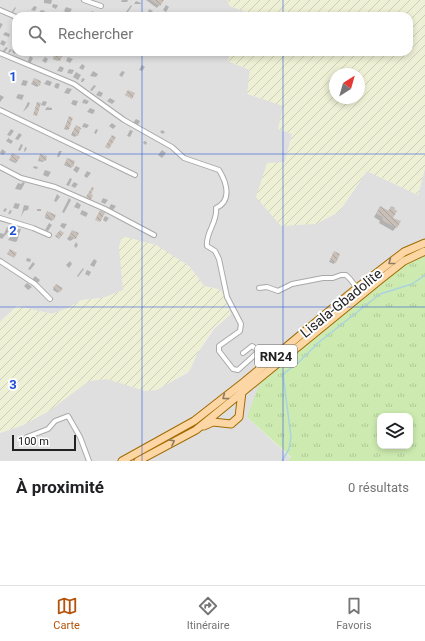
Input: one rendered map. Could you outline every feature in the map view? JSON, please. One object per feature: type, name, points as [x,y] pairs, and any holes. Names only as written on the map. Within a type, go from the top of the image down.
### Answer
[{"type":"main road","name":"Lisala-Gbadolite","points":[[122,461],[194,421],[250,378],[357,288],[404,252],[425,243]]},
{"type":"main road","name":"Lisala-Gbadolite","points":[[138,461],[196,430],[387,274],[404,261],[425,251]]},
{"type":"main road","points":[[196,430],[213,422],[231,424],[239,417],[242,392]]},
{"type":"street","points":[[84,0],[101,6]]},
{"type":"street","points":[[0,10],[12,15]]},
{"type":"street","points":[[0,53],[74,84],[124,120],[172,147],[184,158],[219,170],[224,178],[227,194],[222,205],[216,208],[216,219],[211,226],[206,246],[215,251],[219,259],[227,297],[241,324],[240,331],[219,346],[219,352],[233,369],[238,370],[258,352],[256,348],[252,346],[243,353]]},
{"type":"street","points":[[0,110],[135,175]]},
{"type":"street","points":[[0,167],[21,178],[55,188],[105,209],[154,235]]},
{"type":"street","points":[[0,218],[24,224],[49,235]]},
{"type":"street","points":[[0,261],[35,284],[50,299]]},
{"type":"street","points":[[259,288],[266,287],[278,291],[292,284],[346,275],[357,288]]},
{"type":"street","points":[[23,441],[27,437],[48,429],[55,421],[68,416],[80,437],[89,461]]},
{"type":"shaded area","points":[[0,0],[227,0],[230,6],[246,12],[12,12],[12,56],[229,56],[228,61],[250,70],[283,106],[292,134],[285,162],[339,212],[367,171],[418,195],[425,168],[425,255],[405,263],[247,417],[291,458],[288,461],[0,461],[0,433],[23,425],[49,411],[83,383],[107,379],[156,390],[189,372],[197,354],[214,329],[231,314],[221,290],[204,286],[189,266],[121,265],[124,290],[103,298],[82,300],[68,308],[52,314],[17,306],[0,322]]},
{"type":"green space","points":[[227,0],[425,0],[425,168],[418,195],[367,171],[339,212],[316,224],[281,226],[256,197],[267,163],[285,162],[292,134],[278,129],[283,106],[247,94],[250,70],[228,61],[229,56],[413,56],[413,12],[246,12],[230,6]]},
{"type":"green space","points":[[122,236],[156,245],[189,266],[204,286],[221,290],[231,314],[213,329],[197,354],[189,371],[157,390],[145,391],[107,379],[89,381],[49,411],[23,425],[0,433],[0,322],[17,306],[52,314],[68,308],[82,300],[103,298],[123,290],[119,247]]},
{"type":"green space","points":[[425,255],[425,461],[288,461],[291,457],[247,417],[260,382],[405,263]]},
{"type":"building","points":[[150,0],[164,0],[160,6]]},
{"type":"building","points":[[54,56],[62,56],[60,61]]},
{"type":"building","points":[[34,78],[41,81],[40,86],[32,83]]},
{"type":"building","points":[[128,90],[135,93],[132,99],[125,95]]},
{"type":"building","points":[[37,102],[41,103],[37,116],[33,115]]},
{"type":"building","points":[[69,116],[73,118],[69,129],[65,128]]},
{"type":"building","points":[[76,125],[81,128],[78,136],[72,133]]},
{"type":"building","points":[[112,135],[116,137],[109,149],[105,147]]},
{"type":"building","points":[[12,153],[20,157],[17,162],[10,159]]},
{"type":"building","points":[[40,154],[47,156],[46,161],[39,160]]},
{"type":"building","points":[[67,158],[75,161],[73,167],[65,164]]},
{"type":"building","points":[[92,187],[94,188],[91,194],[93,195],[91,200],[86,197]]},
{"type":"building","points":[[380,206],[389,211],[391,206],[395,208],[394,209],[397,211],[393,218],[401,221],[397,228],[381,220],[383,217],[376,214]]},
{"type":"building","points":[[100,210],[105,213],[100,222],[95,220]]},
{"type":"building","points":[[47,211],[56,215],[54,220],[45,216]]},
{"type":"building","points":[[60,230],[64,233],[59,239],[55,236]]},
{"type":"building","points":[[72,230],[79,233],[76,239],[69,236]]},
{"type":"building","points":[[10,249],[17,253],[14,258],[7,254]]},
{"type":"building","points":[[334,251],[340,254],[336,263],[330,260]]},
{"type":"building","points":[[56,284],[63,288],[60,292],[53,288]]},
{"type":"waterway","points":[[282,461],[289,449],[291,437],[283,374],[299,362],[318,343],[380,294],[412,284],[425,275]]}]
